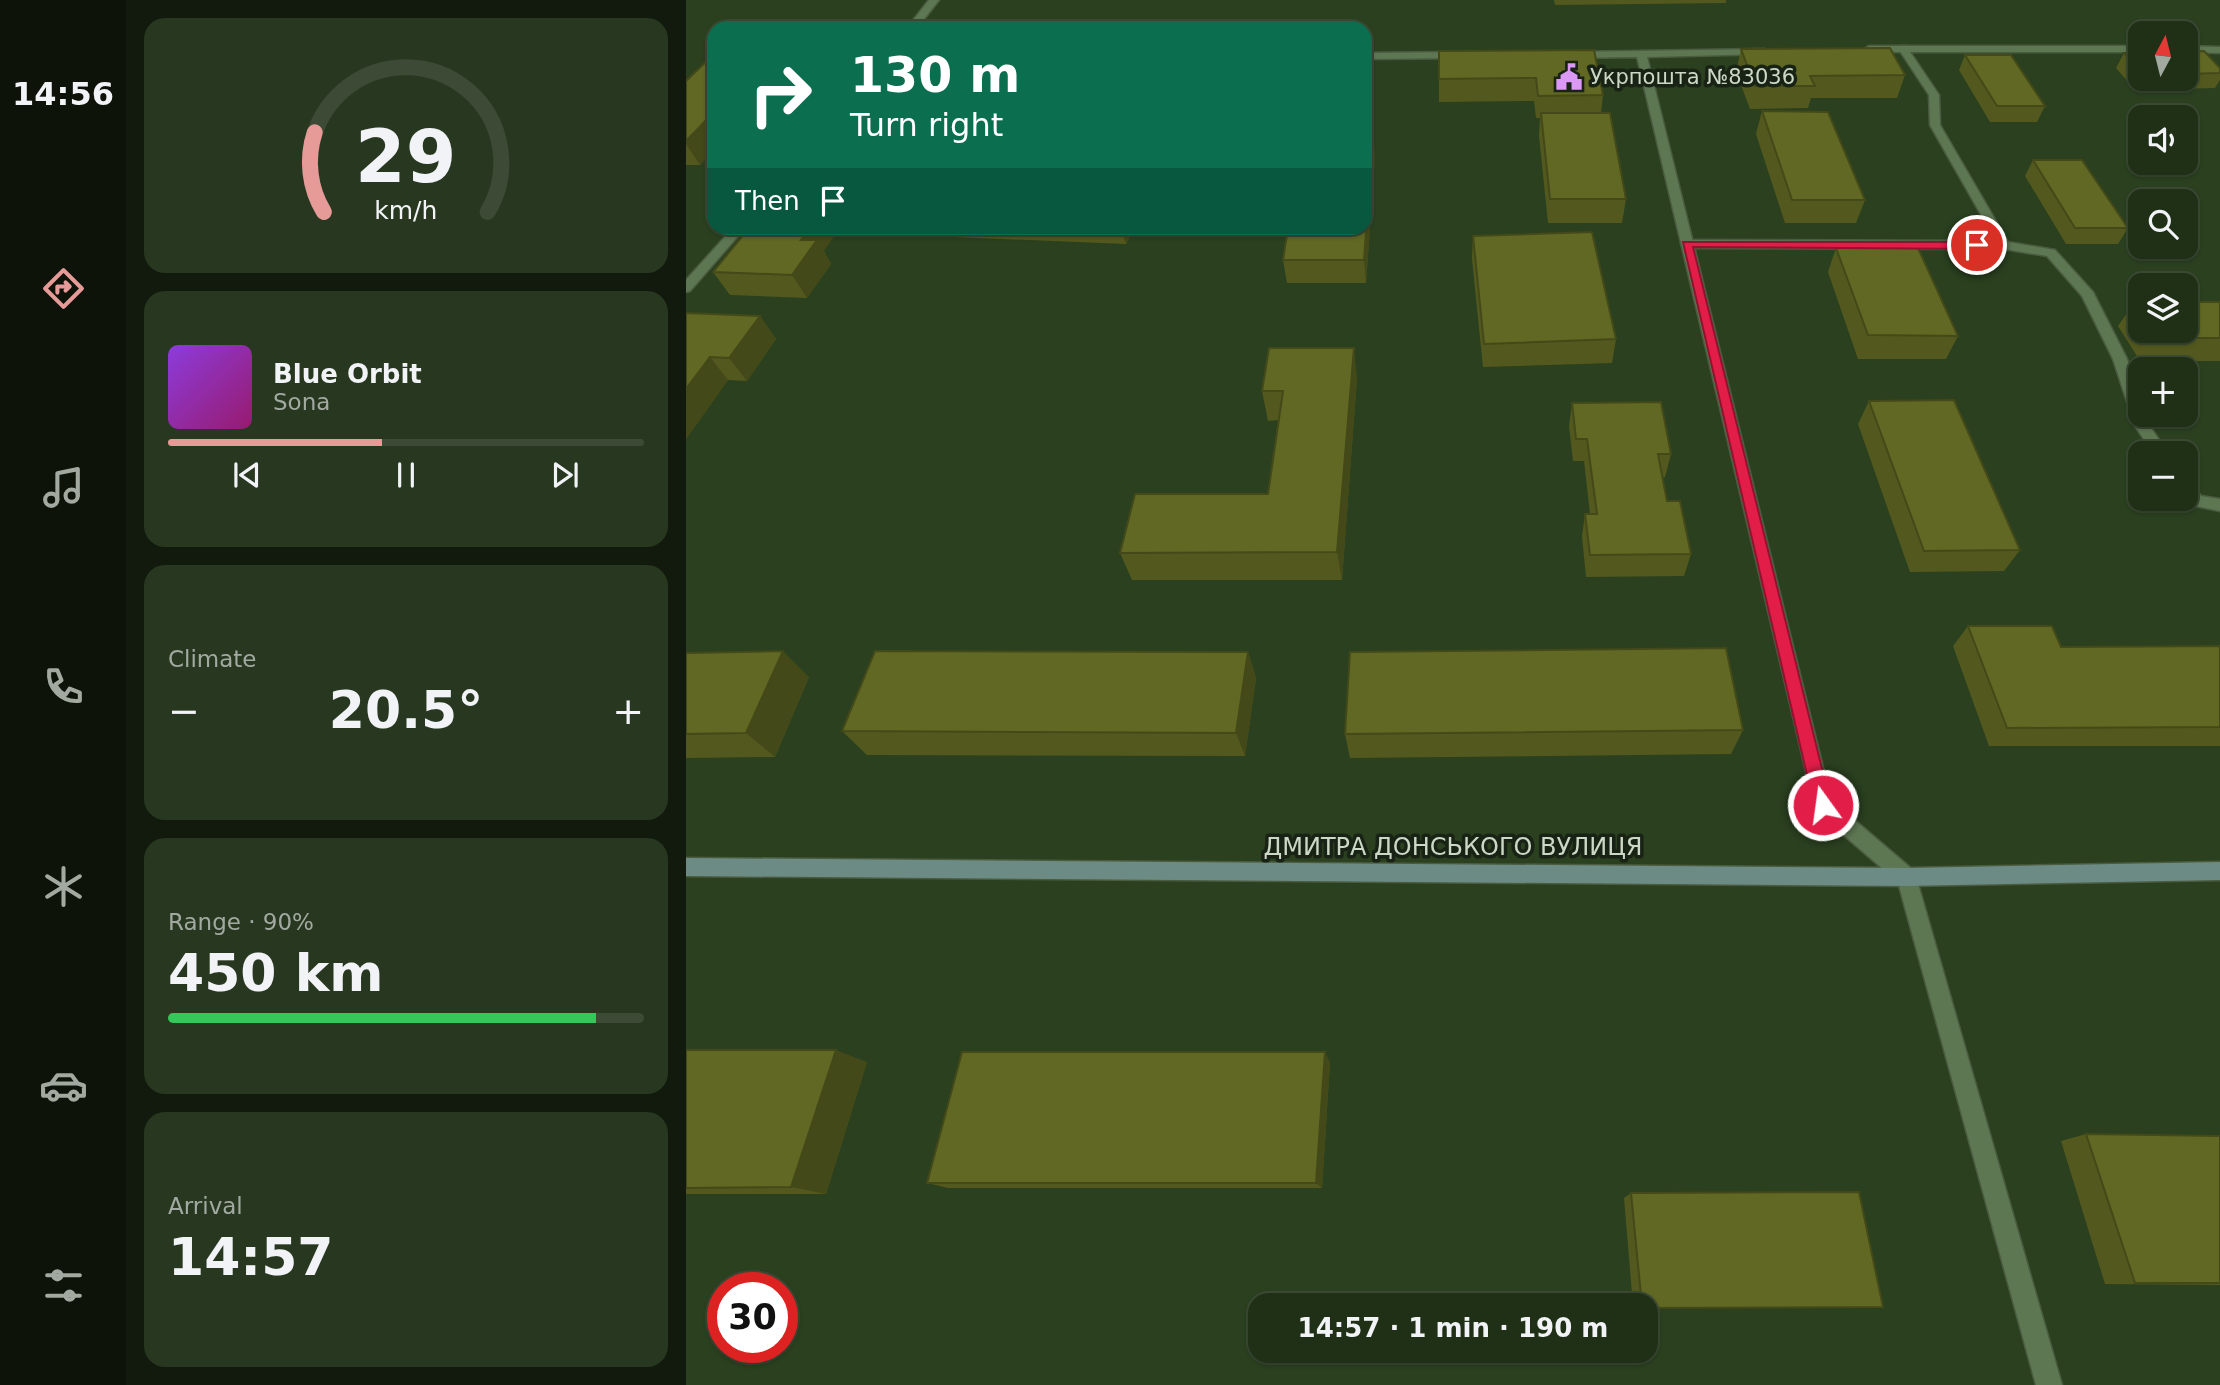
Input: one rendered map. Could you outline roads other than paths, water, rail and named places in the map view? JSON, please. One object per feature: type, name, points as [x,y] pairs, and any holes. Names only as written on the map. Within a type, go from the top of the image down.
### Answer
[{"type":"street","points":[[918,21],[934,0]]},
{"type":"street","points":[[1903,48],[1934,95],[1936,125],[2004,245]]},
{"type":"street","points":[[1862,50],[2128,49]]},
{"type":"street","points":[[2198,50],[2220,50]]},
{"type":"street","points":[[1553,55],[1642,56],[1779,52]]},
{"type":"street","points":[[1372,56],[1473,55]]},
{"type":"street","points":[[1642,56],[1823,805],[1906,877],[2049,1385]]},
{"type":"street","points":[[686,288],[733,235]]},
{"type":"street","points":[[1687,244],[2004,245],[2050,253],[2088,295],[2120,359],[2142,426],[2153,441]]},
{"type":"street","points":[[2198,501],[2220,505]]},
{"type":"street","name":"ДМИТРА ДОНСЬКОГО ВУЛИЦЯ","points":[[686,867],[1906,877],[2220,872]]},
{"type":"place","name":"Укрпошта №83036","points":[[1569,77]]}]
